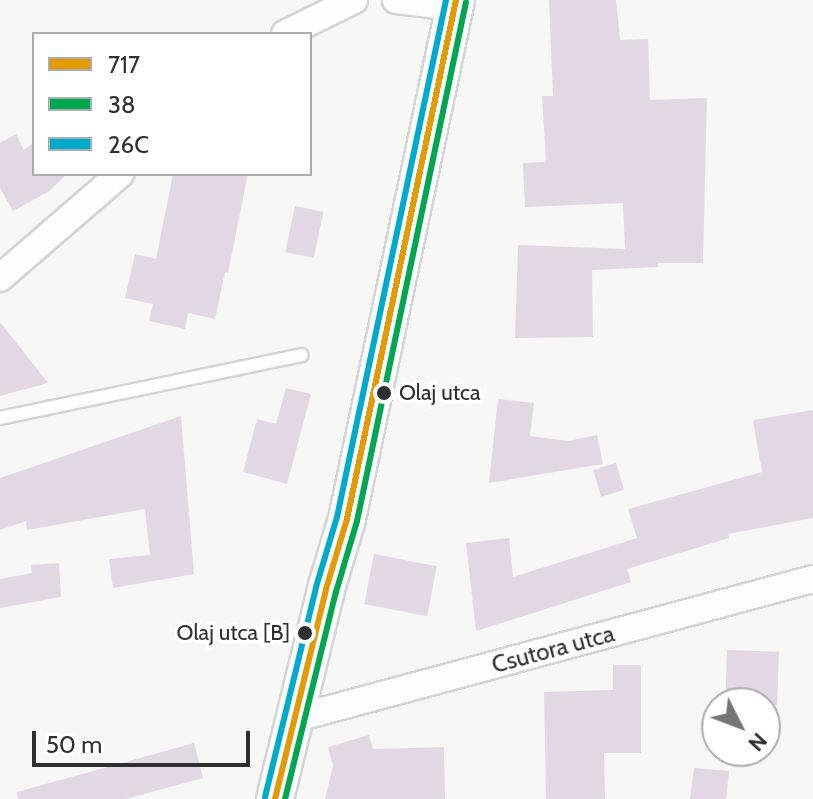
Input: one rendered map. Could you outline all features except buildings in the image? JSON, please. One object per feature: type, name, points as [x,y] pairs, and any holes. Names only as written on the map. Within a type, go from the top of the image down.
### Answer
[{"type":"main road","points":[[275,799],[293,719],[347,519],[455,3]]},
{"type":"street","points":[[289,32],[354,0]]},
{"type":"street","points":[[396,0],[455,3]]},
{"type":"street","points":[[0,278],[118,176]]},
{"type":"street","name":"Csutora utca","points":[[293,719],[813,579]]},
{"type":"lane","points":[[0,418],[301,355]]},
{"type":"transit line","name":"26C","points":[[265,797],[316,587],[337,517],[446,0]]},
{"type":"transit line","name":"717","points":[[275,799],[326,589],[347,519],[456,0]]},
{"type":"transit line","name":"38","points":[[285,799],[336,592],[357,521],[466,2]]},
{"type":"place","name":"Olaj utca","points":[[384,393]]},
{"type":"place","name":"Olaj utca [B]","points":[[305,633]]}]
